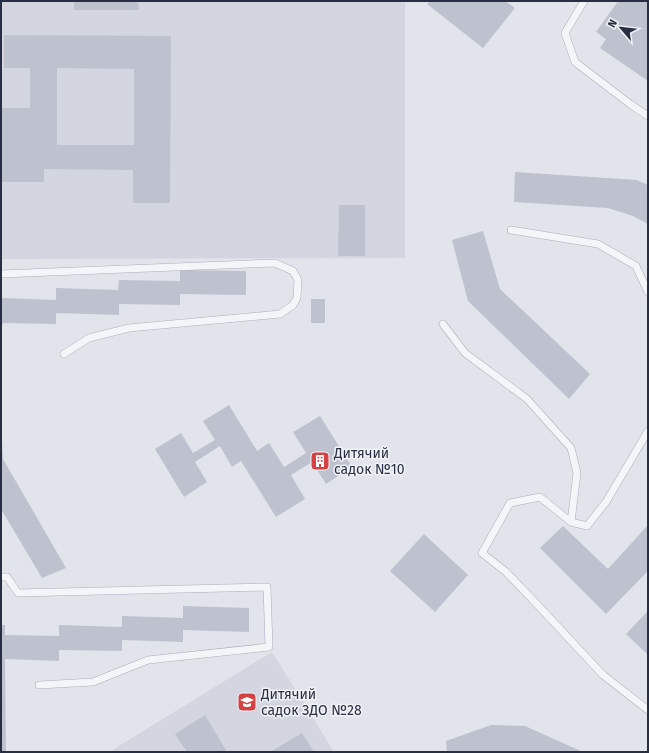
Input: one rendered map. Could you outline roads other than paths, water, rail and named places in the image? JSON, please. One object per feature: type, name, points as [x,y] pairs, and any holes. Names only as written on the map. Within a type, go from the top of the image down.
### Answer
[{"type":"lane","points":[[584,1],[565,33],[575,62],[648,116]]},
{"type":"lane","points":[[511,230],[598,244],[636,266],[648,292]]},
{"type":"lane","points":[[1,274],[275,263],[293,271],[298,280],[297,298],[293,305],[280,314],[129,328],[89,338],[64,354]]},
{"type":"lane","points":[[443,324],[465,353],[527,399],[570,448],[577,473],[572,522]]},
{"type":"lane","points":[[648,431],[606,502],[587,526],[572,522],[540,497],[510,503],[482,553],[506,572],[602,676],[648,710]]},
{"type":"lane","points":[[1,577],[6,577],[18,593],[267,587],[269,647],[148,660],[93,682],[39,685]]},
{"type":"place","name":"Дитячий садок №10","points":[[320,461]]},
{"type":"place","name":"Дитячий садок ЗДО №28","points":[[247,702]]}]
